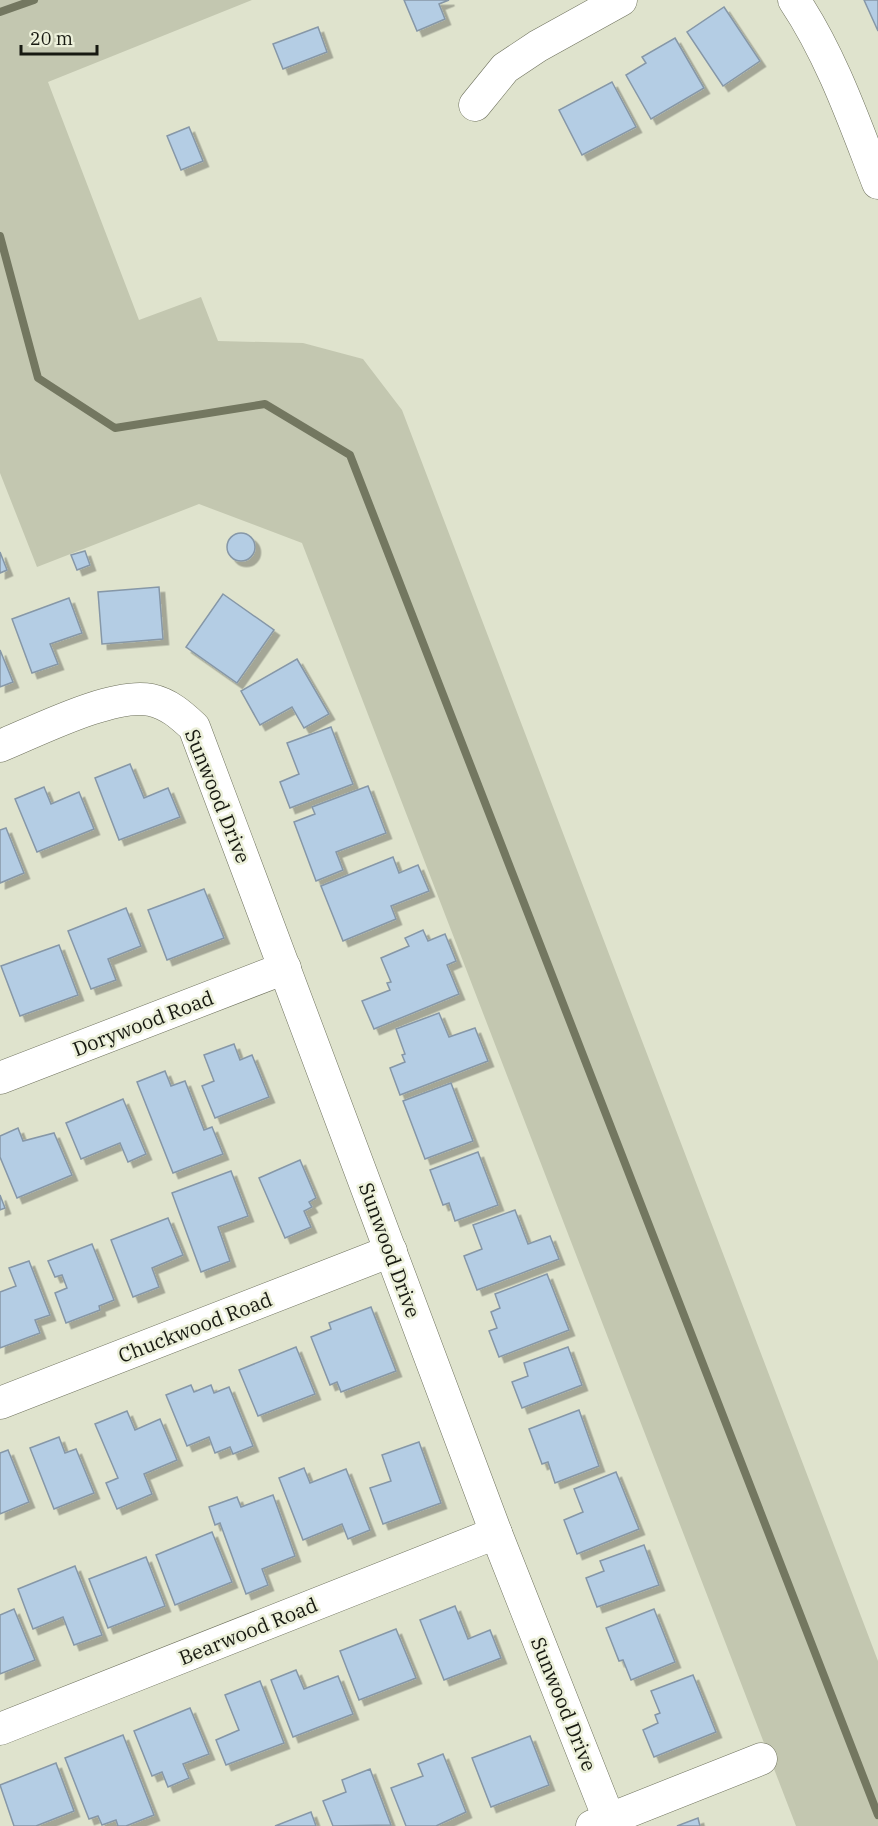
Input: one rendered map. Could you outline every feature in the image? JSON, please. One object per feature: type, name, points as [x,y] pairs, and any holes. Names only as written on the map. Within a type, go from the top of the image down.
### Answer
[{"type":"street","points":[[475,105],[505,68],[538,46],[621,0]]},
{"type":"street","points":[[795,0],[805,15],[850,110],[878,183]]},
{"type":"street","name":"Sunwood Drive","points":[[0,746],[105,704],[128,699],[151,700],[172,708],[194,727],[496,1533],[601,1823]]},
{"type":"street","name":"Dorywood Road","points":[[0,1078],[285,968]]},
{"type":"street","name":"Chuckwood Road","points":[[0,1403],[391,1251]]},
{"type":"street","name":"Bearwood Road","points":[[0,1729],[496,1533]]},
{"type":"street","points":[[601,1823],[761,1759]]},
{"type":"green space","points":[[0,0],[252,0],[48,82],[139,320],[201,297],[218,341],[303,343],[363,359],[402,410],[878,1661],[878,1826],[796,1826],[302,543],[199,504],[37,567],[0,473]]},
{"type":"building","points":[[404,0],[449,0],[439,4],[445,19],[417,31]]},
{"type":"building","points":[[864,0],[878,0],[878,31]]},
{"type":"building","points":[[724,7],[760,61],[723,86],[687,32]]},
{"type":"building","points":[[318,27],[327,52],[283,69],[273,44]]},
{"type":"building","points":[[675,38],[704,88],[651,119],[626,75],[646,63],[642,57]]},
{"type":"building","points":[[612,82],[636,127],[582,155],[559,110]]},
{"type":"building","points":[[189,127],[203,161],[181,170],[167,136]]},
{"type":"building","points":[[241,533],[251,537],[255,547],[251,557],[241,561],[231,557],[227,547],[231,537]]},
{"type":"building","points":[[85,551],[90,565],[77,570],[71,555]]},
{"type":"building","points":[[0,552],[7,570],[0,573]]},
{"type":"building","points":[[159,587],[163,639],[102,644],[98,592]]},
{"type":"building","points":[[223,594],[274,630],[237,683],[186,647]]},
{"type":"building","points":[[69,598],[82,633],[50,644],[58,664],[32,673],[12,619]]},
{"type":"building","points":[[0,650],[13,682],[0,687]]},
{"type":"building","points":[[297,659],[329,714],[304,728],[292,707],[260,725],[241,691]]},
{"type":"building","points":[[331,727],[353,784],[290,808],[280,782],[299,774],[287,743]]},
{"type":"building","points":[[130,764],[144,798],[168,788],[180,817],[119,840],[95,778]]},
{"type":"building","points":[[368,786],[386,833],[336,852],[343,870],[316,881],[294,822],[315,814],[312,807]]},
{"type":"building","points":[[44,787],[51,804],[79,792],[94,829],[37,852],[15,799]]},
{"type":"building","points":[[6,828],[24,873],[0,883],[0,830]]},
{"type":"building","points":[[393,857],[399,873],[418,865],[429,891],[391,906],[396,919],[343,941],[321,886]]},
{"type":"building","points":[[204,889],[224,938],[167,960],[148,910]]},
{"type":"building","points":[[126,908],[141,946],[108,959],[116,980],[91,989],[68,931]]},
{"type":"building","points":[[423,930],[428,941],[445,934],[456,961],[447,965],[459,994],[374,1029],[362,1001],[390,990],[387,983],[391,982],[381,958],[409,946],[405,938]]},
{"type":"building","points":[[59,945],[78,995],[20,1016],[1,966]]},
{"type":"building","points":[[439,1013],[449,1037],[475,1028],[488,1061],[400,1095],[390,1068],[405,1062],[402,1055],[405,1054],[396,1029]]},
{"type":"building","points":[[234,1044],[240,1060],[252,1055],[269,1097],[215,1118],[202,1086],[214,1081],[204,1055]]},
{"type":"building","points":[[165,1071],[171,1086],[185,1081],[204,1130],[212,1127],[223,1154],[173,1173],[137,1082]]},
{"type":"building","points":[[451,1083],[473,1141],[425,1159],[403,1101]]},
{"type":"building","points":[[123,1099],[146,1154],[128,1162],[120,1143],[81,1159],[66,1123]]},
{"type":"building","points":[[18,1128],[23,1141],[54,1133],[72,1175],[17,1198],[0,1157],[0,1136]]},
{"type":"building","points":[[478,1152],[498,1205],[455,1221],[449,1203],[443,1205],[430,1170]]},
{"type":"building","points":[[300,1160],[316,1198],[309,1202],[312,1207],[304,1211],[311,1227],[285,1238],[259,1178]]},
{"type":"building","points":[[231,1171],[248,1216],[218,1227],[230,1261],[201,1272],[172,1193]]},
{"type":"building","points":[[0,1195],[5,1208],[0,1210]]},
{"type":"building","points":[[515,1210],[528,1244],[550,1236],[559,1259],[477,1290],[464,1256],[482,1249],[473,1225]]},
{"type":"building","points":[[168,1218],[183,1255],[152,1268],[159,1287],[133,1297],[111,1240]]},
{"type":"building","points":[[92,1244],[114,1300],[99,1306],[100,1310],[66,1323],[55,1293],[67,1288],[62,1275],[55,1277],[48,1261]]},
{"type":"building","points":[[29,1261],[50,1315],[35,1320],[40,1333],[0,1348],[0,1292],[16,1286],[9,1268]]},
{"type":"building","points":[[547,1274],[569,1330],[499,1357],[489,1331],[497,1328],[491,1312],[500,1308],[495,1294]]},
{"type":"building","points":[[371,1307],[396,1371],[341,1392],[337,1382],[330,1385],[311,1337],[331,1329],[329,1323]]},
{"type":"building","points":[[296,1347],[315,1394],[258,1416],[239,1370]]},
{"type":"building","points":[[568,1347],[582,1385],[522,1408],[512,1382],[528,1376],[524,1363]]},
{"type":"building","points":[[191,1385],[194,1392],[211,1385],[214,1393],[229,1387],[253,1446],[233,1454],[230,1447],[215,1453],[209,1437],[187,1446],[166,1395]]},
{"type":"building","points":[[579,1410],[599,1466],[555,1483],[548,1462],[542,1464],[529,1429]]},
{"type":"building","points":[[127,1411],[135,1430],[160,1419],[177,1460],[144,1474],[152,1494],[117,1509],[106,1483],[118,1478],[95,1424]]},
{"type":"building","points":[[59,1437],[65,1453],[76,1449],[94,1493],[54,1509],[30,1448]]},
{"type":"building","points":[[419,1442],[441,1503],[383,1524],[370,1488],[391,1481],[382,1455]]},
{"type":"building","points":[[8,1450],[29,1502],[0,1514],[0,1453]]},
{"type":"building","points":[[304,1468],[310,1483],[346,1469],[370,1530],[348,1539],[342,1524],[303,1540],[279,1478]]},
{"type":"building","points":[[616,1472],[639,1529],[577,1554],[564,1520],[583,1512],[574,1489]]},
{"type":"building","points":[[273,1495],[295,1556],[262,1569],[268,1585],[246,1594],[220,1523],[215,1525],[209,1507],[237,1497],[241,1507]]},
{"type":"building","points":[[212,1532],[232,1582],[175,1605],[156,1555]]},
{"type":"building","points":[[644,1545],[659,1585],[597,1607],[586,1578],[604,1571],[600,1561]]},
{"type":"building","points":[[146,1557],[165,1606],[108,1628],[89,1579]]},
{"type":"building","points":[[75,1566],[102,1635],[74,1645],[63,1617],[33,1629],[18,1589]]},
{"type":"building","points":[[455,1606],[468,1639],[490,1630],[501,1658],[444,1680],[420,1620]]},
{"type":"building","points":[[14,1609],[35,1660],[0,1674],[0,1615]]},
{"type":"building","points":[[654,1609],[675,1662],[631,1680],[623,1660],[619,1661],[606,1628]]},
{"type":"building","points":[[396,1629],[416,1678],[359,1700],[340,1651]]},
{"type":"building","points":[[296,1670],[304,1689],[338,1676],[353,1714],[293,1737],[271,1680]]},
{"type":"building","points":[[693,1675],[716,1732],[654,1757],[643,1730],[658,1723],[655,1715],[660,1713],[651,1691]]},
{"type":"building","points":[[260,1681],[284,1743],[226,1765],[216,1740],[239,1730],[225,1695]]},
{"type":"building","points":[[190,1708],[209,1754],[183,1764],[189,1778],[168,1787],[162,1772],[152,1776],[134,1731]]},
{"type":"building","points":[[123,1735],[154,1815],[126,1826],[118,1826],[116,1820],[102,1825],[98,1816],[89,1819],[65,1758]]},
{"type":"building","points":[[530,1736],[549,1785],[491,1807],[472,1758]]},
{"type":"building","points":[[443,1754],[466,1812],[436,1826],[406,1826],[391,1788],[423,1776],[418,1764]]},
{"type":"building","points":[[56,1763],[74,1811],[36,1826],[14,1826],[0,1785]]},
{"type":"building","points":[[370,1769],[391,1825],[333,1826],[323,1801],[346,1792],[342,1780]]},
{"type":"building","points":[[311,1812],[316,1826],[275,1826]]},
{"type":"building","points":[[698,1818],[700,1826],[677,1826]]},
{"type":"waterway","points":[[0,12],[34,0]]},
{"type":"waterway","points":[[0,236],[38,378],[115,428],[265,404],[350,455],[878,1815]]}]
